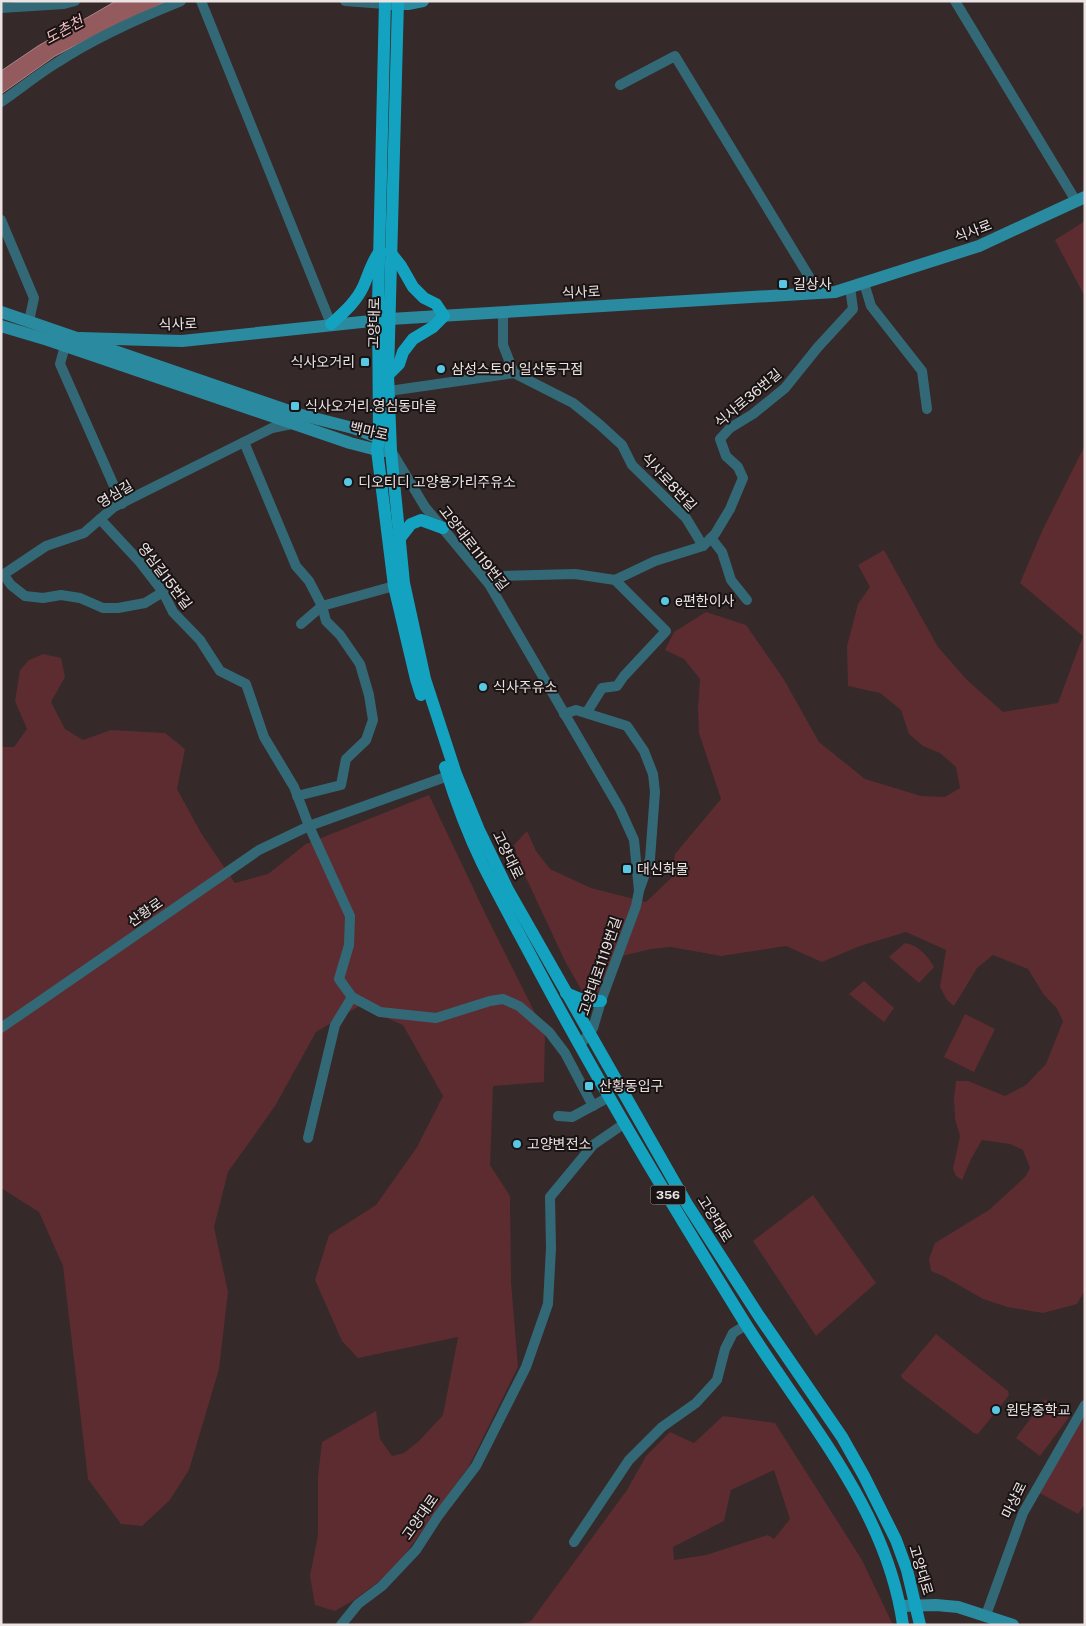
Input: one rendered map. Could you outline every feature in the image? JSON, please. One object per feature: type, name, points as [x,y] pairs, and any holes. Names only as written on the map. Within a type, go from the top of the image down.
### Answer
[{"type":"main road","name":"고양대로","points":[[385,3],[384,320],[378,444],[394,586],[416,679],[448,776],[482,863],[609,1098],[746,1324],[828,1445],[871,1519],[884,1552],[901,1606],[903,1625]]},
{"type":"main road","name":"고양대로","points":[[385,252],[398,3]]},
{"type":"main road","points":[[332,324],[355,299],[362,288],[372,262],[385,252],[401,266],[413,287],[424,298],[436,304],[444,316],[433,327],[413,339],[403,352],[398,364],[388,375]]},
{"type":"main road","name":"고양대로","points":[[384,320],[391,451],[404,583],[425,679],[456,774],[479,830],[508,890],[687,1204],[759,1316],[847,1445],[872,1490],[896,1540],[907,1570],[920,1625]]},
{"type":"main road","points":[[400,538],[410,524],[421,520],[443,528]]},
{"type":"main road","points":[[566,993],[584,1001],[601,1001]]},
{"type":"street","points":[[1,8],[64,4],[75,1]]},
{"type":"street","points":[[1,102],[58,62],[97,39],[142,17],[182,1]]},
{"type":"street","points":[[201,1],[332,324]]},
{"type":"street","points":[[345,1],[385,3],[423,1]]},
{"type":"street","points":[[955,1],[1081,199]]},
{"type":"street","points":[[620,85],[675,56],[819,293]]},
{"type":"street","name":"식사로","points":[[65,346],[80,338],[182,341],[384,320],[835,292],[979,246],[1081,199]]},
{"type":"street","points":[[1,220],[34,298],[29,321]]},
{"type":"street","points":[[864,283],[871,306],[922,371],[927,409]]},
{"type":"street","name":"식사로36번길","points":[[615,580],[655,561],[703,546],[711,538],[730,509],[743,478],[738,468],[726,456],[720,439],[730,428],[753,414],[786,388],[818,347],[853,310],[850,287]]},
{"type":"street","name":"백마로","points":[[1,312],[298,414],[353,428],[391,451]]},
{"type":"street","points":[[389,391],[514,373],[503,345],[503,312]]},
{"type":"street","name":"백마로","points":[[1,326],[293,423],[378,444]]},
{"type":"street","points":[[65,346],[60,364],[122,504]]},
{"type":"street","name":"식사로8번길","points":[[514,373],[573,403],[605,429],[622,445],[632,465],[686,518],[703,546]]},
{"type":"street","name":"영심길","points":[[163,592],[145,603],[118,608],[103,608],[80,598],[61,595],[42,598],[26,596],[11,586],[2,575],[46,546],[84,533],[114,507],[272,428],[293,423]]},
{"type":"street","points":[[244,442],[296,566],[309,581],[322,606],[326,621],[340,635],[360,664],[369,695],[373,720],[366,740],[346,759],[341,785],[297,796]]},
{"type":"street","name":"고양대로1119번길","points":[[391,451],[425,507],[489,584],[620,809],[634,840],[639,892]]},
{"type":"street","name":"영심길15번길","points":[[100,519],[139,561],[163,592],[173,612],[200,640],[220,671],[246,684],[264,736],[294,786],[309,826]]},
{"type":"street","points":[[711,538],[722,552],[731,580],[747,600]]},
{"type":"street","points":[[489,584],[502,576],[558,574],[575,574],[615,580],[666,632],[624,676],[617,686],[602,688],[587,712]]},
{"type":"street","points":[[301,624],[322,606],[394,586]]},
{"type":"street","name":"고양대로1119번길","points":[[564,714],[576,710],[587,712],[627,726],[644,751],[653,774],[655,792],[650,858],[636,906],[596,1019],[590,1032],[580,1045]]},
{"type":"street","name":"산황로","points":[[1,1028],[259,850],[309,826],[448,776]]},
{"type":"street","points":[[309,826],[350,916],[349,945],[339,979],[352,997],[380,1012],[436,1018],[490,1000],[503,999],[518,1006],[549,1032],[565,1053],[592,1106]]},
{"type":"street","points":[[308,1138],[336,1025],[352,997]]},
{"type":"street","points":[[558,1116],[564,1118],[572,1117],[609,1098]]},
{"type":"street","name":"고양대로","points":[[341,1625],[358,1604],[382,1586],[416,1550],[438,1516],[476,1466],[526,1367],[548,1304],[551,1248],[550,1197],[593,1145],[625,1123]]},
{"type":"street","points":[[574,1542],[629,1460],[662,1427],[696,1403],[717,1380],[725,1349],[733,1333],[746,1324]]},
{"type":"street","name":"마상로","points":[[986,1616],[1023,1513],[1085,1406]]},
{"type":"street","points":[[901,1606],[936,1605],[958,1607],[1013,1625]]},
{"type":"shaded area","points":[[116,1],[167,1],[55,56],[1,94],[1,71],[38,46]]},
{"type":"shaded area","points":[[1085,221],[1085,297],[1055,240]]},
{"type":"shaded area","points":[[1085,445],[1085,1290],[1077,1304],[1043,1313],[1007,1307],[983,1299],[931,1271],[929,1259],[935,1243],[989,1210],[1025,1177],[1030,1168],[1023,1150],[1010,1144],[982,1140],[962,1180],[956,1176],[953,1169],[960,1136],[955,1119],[954,1099],[956,1081],[968,1081],[1005,1096],[1026,1085],[1046,1064],[1063,1021],[1056,1007],[1044,995],[1028,969],[993,955],[977,968],[954,1006],[947,1000],[940,987],[946,950],[906,932],[860,946],[822,962],[786,946],[721,956],[671,947],[651,949],[618,957],[601,991],[592,993],[582,991],[565,961],[520,865],[514,845],[527,831],[536,851],[550,869],[591,888],[646,902],[671,878],[675,854],[721,799],[699,733],[700,679],[684,659],[665,650],[674,632],[706,612],[746,625],[783,678],[819,742],[865,779],[921,796],[945,797],[960,788],[956,767],[940,753],[923,746],[909,734],[901,710],[880,693],[848,686],[847,646],[858,604],[870,587],[858,565],[884,550],[938,647],[967,680],[1003,712],[1058,703],[1083,636],[1020,583],[1043,529]]},
{"type":"shaded area","points":[[43,654],[61,658],[65,677],[51,702],[65,729],[83,740],[111,730],[165,733],[185,749],[177,789],[201,833],[235,883],[268,874],[306,844],[429,795],[545,1033],[544,1082],[493,1086],[490,1165],[510,1196],[511,1282],[518,1367],[469,1466],[393,1571],[354,1600],[335,1611],[315,1605],[310,1576],[318,1535],[318,1476],[322,1442],[376,1411],[380,1439],[392,1456],[404,1453],[419,1441],[443,1415],[458,1337],[358,1358],[342,1341],[315,1280],[329,1235],[376,1205],[417,1147],[443,1096],[403,1025],[359,1006],[316,1032],[275,1106],[228,1172],[214,1227],[228,1292],[219,1369],[189,1470],[169,1501],[142,1526],[121,1524],[88,1479],[63,1266],[39,1212],[1,1188],[1,747],[14,747],[27,729],[15,701],[20,670],[29,660]]},
{"type":"shaded area","points":[[905,943],[914,946],[922,952],[934,967],[919,983],[889,957]]},
{"type":"shaded area","points":[[864,981],[894,1008],[884,1022],[849,994]]},
{"type":"shaded area","points":[[965,1014],[995,1029],[974,1072],[944,1057]]},
{"type":"shaded area","points":[[813,1195],[876,1283],[816,1336],[753,1241]]},
{"type":"shaded area","points":[[936,1334],[1008,1391],[1009,1395],[978,1434],[974,1433],[902,1378],[901,1375]]},
{"type":"shaded area","points":[[1045,1399],[1069,1417],[1040,1456],[1016,1438]]},
{"type":"shaded area","points":[[1085,1415],[1085,1504],[1078,1514],[1038,1492]]},
{"type":"shaded area","points":[[723,1416],[775,1423],[862,1560],[893,1625],[516,1625],[531,1621],[627,1490],[646,1456],[670,1432],[694,1443]],"holes":[[[774,1470],[790,1519],[774,1539],[768,1535],[706,1555],[674,1560],[673,1547],[724,1521],[731,1490]]]},
{"type":"place","name":"길상사","points":[[783,284]]},
{"type":"place","name":"식사오거리","points":[[365,362]]},
{"type":"place","name":"삼성스토어 일산동구점","points":[[441,369]]},
{"type":"place","name":"식사오거리.영심동마을","points":[[295,406]]},
{"type":"place","name":"디오티디 고양용가리주유소","points":[[348,482]]},
{"type":"place","name":"e편한이사","points":[[665,601]]},
{"type":"place","name":"식사주유소","points":[[483,687]]},
{"type":"place","name":"대신화물","points":[[627,869]]},
{"type":"place","name":"산황동입구","points":[[589,1086]]},
{"type":"place","name":"고양변전소","points":[[517,1144]]},
{"type":"place","name":"원당중학교","points":[[996,1410]]},
{"type":"water label","name":"도촌천","points":[[64,30]]}]
